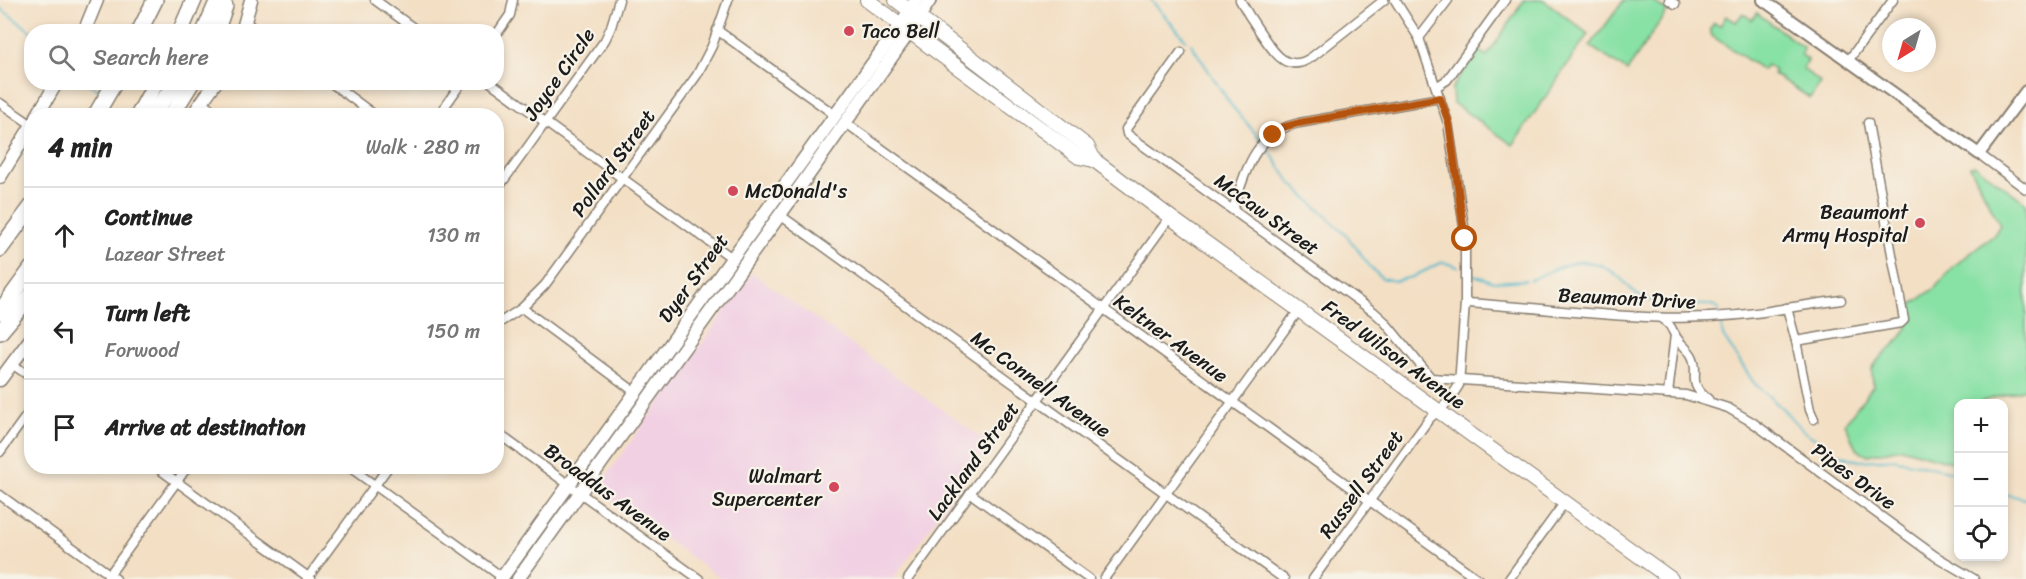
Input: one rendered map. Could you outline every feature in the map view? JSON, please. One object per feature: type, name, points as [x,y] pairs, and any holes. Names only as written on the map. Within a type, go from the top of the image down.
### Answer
[{"type":"highway","points":[[142,0],[142,24]]},
{"type":"highway","points":[[143,24],[154,0]]},
{"type":"highway","points":[[184,24],[194,0]]},
{"type":"highway","points":[[208,24],[218,0]]},
{"type":"highway","points":[[219,24],[227,0]]},
{"type":"highway","points":[[100,108],[110,90]]},
{"type":"highway","points":[[142,108],[152,90]]},
{"type":"highway","points":[[158,108],[170,90]]},
{"type":"highway","points":[[176,108],[187,90]]},
{"type":"highway","points":[[0,249],[24,217]]},
{"type":"highway","points":[[0,312],[24,279]]},
{"type":"highway","points":[[0,332],[24,304]]},
{"type":"main road","points":[[87,24],[97,0]]},
{"type":"main road","points":[[245,24],[251,0]]},
{"type":"main road","name":"Fred Wilson Avenue","points":[[867,0],[1079,157],[1094,160],[1671,579]]},
{"type":"main road","name":"Fred Wilson Avenue","points":[[896,0],[915,9],[1087,146],[1094,160]]},
{"type":"main road","name":"Dyer Street","points":[[502,578],[647,400],[846,123],[915,9],[930,0]]},
{"type":"main road","name":"Dyer Street","points":[[518,579],[635,392],[835,115],[905,28]]},
{"type":"main road","points":[[42,108],[52,90]]},
{"type":"main road","points":[[198,108],[210,90]]},
{"type":"main road","points":[[828,147],[839,119],[835,115]]},
{"type":"main road","points":[[0,177],[24,138]]},
{"type":"main road","points":[[780,215],[776,213],[776,208],[786,194],[789,179]]},
{"type":"main road","points":[[722,296],[722,289],[734,268],[735,262],[732,258]]},
{"type":"main road","points":[[0,380],[24,348]]},
{"type":"main road","points":[[647,400],[644,392],[661,367],[662,354]]},
{"type":"street","points":[[375,0],[408,24]]},
{"type":"street","points":[[504,24],[510,15],[513,0]]},
{"type":"street","name":"Joyce Circle","points":[[504,180],[605,40],[619,0]]},
{"type":"street","name":"Pollard Street","points":[[504,320],[522,308],[545,285],[697,75],[706,60],[728,0]]},
{"type":"street","points":[[1240,0],[1274,52],[1283,60],[1295,63],[1309,60],[1384,0]]},
{"type":"street","points":[[1395,0],[1419,39],[1449,123],[1464,226],[1465,303],[1459,381]]},
{"type":"street","points":[[1419,39],[1448,0]]},
{"type":"street","points":[[1436,87],[1447,80],[1505,0]]},
{"type":"street","points":[[1763,0],[2026,189]]},
{"type":"street","points":[[1848,61],[1893,0]]},
{"type":"street","points":[[717,30],[835,115]]},
{"type":"street","name":"McCaw Street","points":[[1181,52],[1126,132],[1380,317],[1431,378],[1459,381]]},
{"type":"street","points":[[341,90],[365,108]]},
{"type":"street","points":[[444,108],[456,90]]},
{"type":"street","points":[[501,90],[732,258]]},
{"type":"street","points":[[1978,154],[2025,93]]},
{"type":"street","points":[[1233,209],[1254,153],[1284,127],[1440,98]]},
{"type":"street","points":[[202,102],[210,108]]},
{"type":"street","points":[[0,103],[24,120]]},
{"type":"street","name":"Keltner Avenue","points":[[846,123],[1478,579]]},
{"type":"street","points":[[1797,341],[1901,323],[1904,320],[1869,123]]},
{"type":"street","name":"Mc Connell Avenue","points":[[780,215],[1284,579]]},
{"type":"street","name":"Lackland Street","points":[[908,579],[1170,217]]},
{"type":"street","name":"Beaumont Drive","points":[[1465,303],[1525,306],[1555,312],[1662,319],[1723,318],[1841,300]]},
{"type":"street","points":[[522,308],[635,392]]},
{"type":"street","points":[[1787,308],[1797,341],[1810,410],[1814,419]]},
{"type":"street","points":[[1104,579],[1299,310]]},
{"type":"street","name":"Pipes Drive","points":[[1662,319],[1671,324],[1675,335],[1692,356],[1694,382],[1700,392],[1713,402],[1752,422],[1945,563],[1974,579]]},
{"type":"street","points":[[1668,394],[1675,335]]},
{"type":"street","points":[[12,364],[24,372]]},
{"type":"street","name":"Pipes Drive","points":[[1459,381],[1686,395],[1713,402]]},
{"type":"street","name":"Russell Street","points":[[1313,579],[1429,419],[1448,402],[1459,385],[1459,381]]},
{"type":"street","points":[[0,452],[24,419]]},
{"type":"street","name":"Broaddus Avenue","points":[[504,438],[699,579]]},
{"type":"street","points":[[166,474],[309,578],[383,474]]},
{"type":"street","points":[[0,495],[111,578],[182,474]]},
{"type":"street","points":[[359,474],[502,578]]},
{"type":"street","points":[[970,493],[1089,579]]},
{"type":"street","points":[[1509,579],[1565,502]]},
{"type":"shaded area","points":[[752,273],[990,444],[893,579],[721,579],[597,489]]},
{"type":"green space","points":[[1524,0],[1544,0],[1588,34],[1513,145],[1453,103],[1452,88],[1478,50],[1487,56]]},
{"type":"green space","points":[[1624,0],[1651,0],[1667,11],[1627,71],[1590,46]]},
{"type":"green space","points":[[1743,13],[1752,20],[1757,13],[1804,48],[1801,54],[1808,60],[1803,69],[1821,83],[1810,98],[1773,74],[1775,71],[1767,65],[1763,70],[1712,36],[1710,29],[1714,23],[1720,26],[1726,16],[1736,22]]},
{"type":"green space","points":[[1975,165],[2026,203],[2026,389],[1990,399],[1954,399],[1954,463],[1901,448],[1868,455],[1856,449],[1845,423],[1873,386],[1872,369],[1899,340],[1908,326],[1910,306],[1935,288],[1954,266],[1994,235],[2000,225],[1970,166]]},
{"type":"waterway","points":[[1151,0],[1186,40]]},
{"type":"waterway","points":[[0,8],[24,26]]},
{"type":"waterway","points":[[1191,44],[1231,105],[1262,141]]},
{"type":"waterway","points":[[1266,146],[1290,182],[1347,236],[1372,269],[1382,278],[1395,281],[1412,277],[1443,262],[1458,267]]},
{"type":"waterway","points":[[1530,280],[1564,266],[1585,262],[1607,269],[1639,296],[1651,301],[1668,304],[1712,305],[1719,312]]},
{"type":"waterway","points":[[1468,273],[1494,282],[1526,280]]},
{"type":"waterway","points":[[1721,324],[1723,336],[1754,383],[1803,431],[1816,439],[1828,451],[1859,461],[1893,459],[1954,472]]},
{"type":"waterway","points":[[2008,495],[2026,499]]},
{"type":"place","name":"Taco Bell","points":[[849,31]]},
{"type":"place","name":"McDonald's","points":[[733,191]]},
{"type":"place","name":"Beaumont Army Hospital","points":[[1920,223]]},
{"type":"place","name":"Walmart Supercenter","points":[[834,487]]},
{"type":"route","points":[[1273,135],[1284,127],[1299,123],[1440,98],[1449,123],[1465,239]]}]
